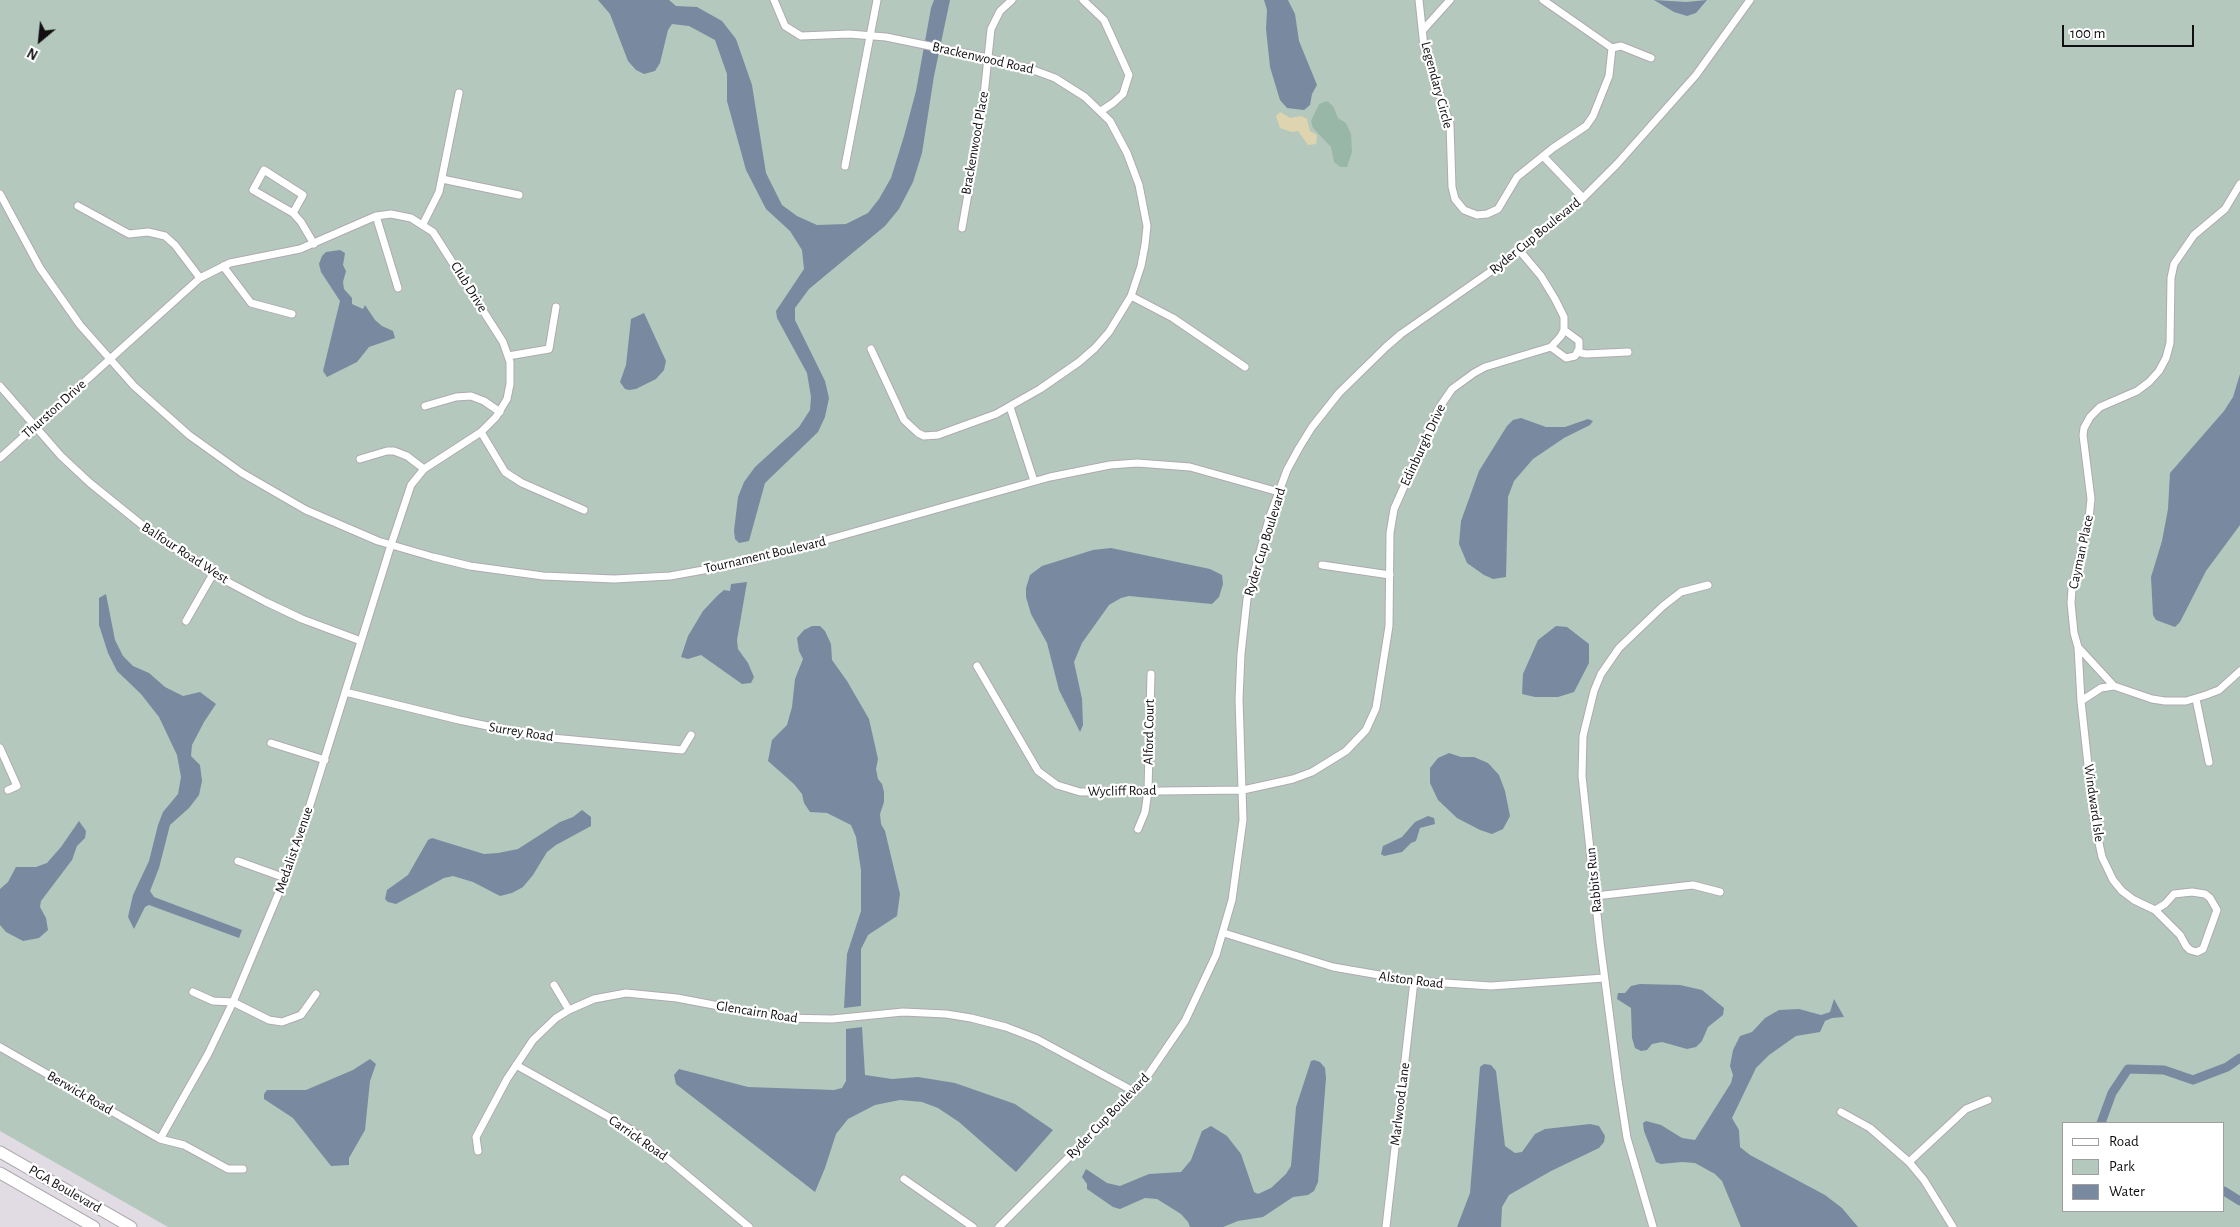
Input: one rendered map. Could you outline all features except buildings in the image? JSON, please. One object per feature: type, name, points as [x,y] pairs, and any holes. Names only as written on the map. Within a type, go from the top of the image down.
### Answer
[{"type":"main road","name":"PGA Boulevard","points":[[0,1152],[131,1227]]},
{"type":"main road","name":"PGA Boulevard","points":[[0,1173],[94,1227]]},
{"type":"street","name":"Brackenwood Road","points":[[774,0],[784,26],[801,36],[886,36],[968,53],[1028,68],[1055,78],[1073,89],[1101,111],[1110,121],[1127,153],[1139,185],[1147,226],[1145,245],[1141,266],[1131,296],[1121,314],[1095,348],[1079,362],[1010,407],[938,435],[918,433],[904,420],[872,350]]},
{"type":"street","points":[[845,166],[877,0]]},
{"type":"street","name":"Brackenwood Place","points":[[962,228],[982,114],[994,22],[1000,11],[1012,0]]},
{"type":"street","points":[[1083,0],[1104,20],[1128,69],[1128,82],[1123,94],[1101,111]]},
{"type":"street","name":"Legendary Circle","points":[[1419,0],[1429,64],[1450,124],[1452,187],[1455,199],[1459,206],[1478,215],[1488,214],[1498,209],[1517,177],[1542,156],[1586,126],[1593,116],[1609,76],[1612,48]]},
{"type":"street","name":"Legendary Circle","points":[[1423,30],[1450,0]]},
{"type":"street","points":[[1543,0],[1612,48],[1621,46],[1651,58]]},
{"type":"street","name":"Ryder Cup Boulevard","points":[[999,1227],[1135,1092],[1185,1021],[1198,997],[1224,933],[1232,900],[1242,829],[1243,790],[1239,699],[1244,623],[1258,556],[1279,492],[1299,448],[1312,427],[1339,393],[1365,366],[1401,334],[1520,250],[1583,198],[1668,108],[1716,50],[1750,0]]},
{"type":"street","points":[[423,224],[439,192],[459,93]]},
{"type":"street","points":[[1542,156],[1583,198]]},
{"type":"street","points":[[293,213],[304,194],[264,170],[253,190],[293,213],[305,227],[314,244]]},
{"type":"street","points":[[442,179],[519,195]]},
{"type":"street","name":"Cayman Place","points":[[2078,647],[2074,633],[2072,596],[2089,518],[2091,499],[2083,435],[2084,428],[2090,417],[2100,407],[2137,391],[2159,371],[2166,358],[2170,343],[2171,278],[2174,264],[2194,235],[2225,209],[2240,184]]},
{"type":"street","name":"Tournament Boulevard","points":[[0,194],[40,268],[80,325],[108,359],[161,411],[197,441],[242,473],[306,510],[391,545],[470,566],[543,576],[606,579],[670,576],[748,562],[1034,481],[1110,465],[1164,464],[1216,473],[1279,492]]},
{"type":"street","points":[[78,206],[129,234],[148,232],[166,236],[200,278]]},
{"type":"street","name":"Club Drive","points":[[108,359],[200,278],[223,266],[245,259],[285,253],[314,244],[376,216],[398,215],[411,218],[423,224],[442,243],[503,342],[508,356],[510,384],[500,412],[481,432],[424,469],[411,485],[391,545]]},
{"type":"street","points":[[376,216],[398,288]]},
{"type":"street","points":[[1520,250],[1541,276],[1564,317],[1564,330],[1556,343],[1551,347],[1566,358],[1575,356],[1579,341],[1564,330]]},
{"type":"street","points":[[223,266],[252,303],[292,314]]},
{"type":"street","points":[[1131,296],[1174,318],[1245,368]]},
{"type":"street","points":[[508,356],[549,349],[556,307]]},
{"type":"street","name":"Edinburgh Drive","points":[[1243,790],[1312,772],[1346,751],[1366,730],[1376,708],[1389,626],[1390,533],[1394,509],[1439,408],[1458,383],[1485,367],[1551,347]]},
{"type":"street","points":[[1577,352],[1586,354],[1628,352]]},
{"type":"street","name":"Thurston Drive","points":[[0,458],[108,359]]},
{"type":"street","name":"Balfour Road West","points":[[0,386],[34,427],[90,483],[152,533],[213,574],[293,614],[361,641]]},
{"type":"street","points":[[425,406],[456,397],[470,396],[484,401],[500,412]]},
{"type":"street","points":[[1010,407],[1034,481]]},
{"type":"street","points":[[481,432],[505,472],[510,476],[522,484],[584,510]]},
{"type":"street","points":[[360,459],[387,451],[394,451],[407,456],[424,469]]},
{"type":"street","name":"Medalist Avenue","points":[[160,1139],[233,1002],[285,878],[346,692],[391,545]]},
{"type":"street","points":[[1322,565],[1390,575]]},
{"type":"street","points":[[186,621],[213,574]]},
{"type":"street","name":"Rabbits Run","points":[[1653,1227],[1627,1138],[1604,978],[1582,753],[1587,713],[1594,691],[1604,669],[1619,648],[1663,606],[1681,592],[1708,585]]},
{"type":"street","points":[[2078,647],[2114,686]]},
{"type":"street","name":"Windward Isle","points":[[2078,647],[2096,829],[2102,857],[2113,880],[2122,891],[2134,900],[2155,910],[2180,935],[2190,950],[2197,952],[2203,949],[2217,910],[2210,898],[2205,894],[2192,892],[2174,894],[2165,904],[2155,910]]},
{"type":"street","name":"Wycliff Road","points":[[977,666],[1038,771],[1048,779],[1068,789],[1080,792],[1243,790]]},
{"type":"street","points":[[2082,701],[2101,688],[2114,686],[2152,699],[2179,702],[2196,699],[2219,690],[2240,671]]},
{"type":"street","name":"Alford Court","points":[[1138,829],[1145,812],[1148,791],[1151,674]]},
{"type":"street","name":"Surrey Road","points":[[346,692],[459,720],[541,737],[682,750],[691,736]]},
{"type":"street","points":[[2196,699],[2209,762]]},
{"type":"street","points":[[271,743],[324,760]]},
{"type":"street","points":[[0,748],[18,786],[8,790]]},
{"type":"street","points":[[238,860],[285,878]]},
{"type":"street","points":[[1595,896],[1693,885],[1720,892]]},
{"type":"street","name":"Alston Road","points":[[1224,933],[1333,967],[1414,981],[1491,986],[1604,978]]},
{"type":"street","name":"Marlwood Lane","points":[[1386,1227],[1414,981]]},
{"type":"street","points":[[554,985],[569,1010]]},
{"type":"street","points":[[193,992],[213,1001],[233,1002],[269,1020],[282,1022],[300,1015],[310,1006],[316,994]]},
{"type":"street","name":"Glencairn Road","points":[[478,1150],[476,1138],[516,1065],[533,1040],[556,1018],[569,1010],[594,999],[626,992],[677,998],[764,1016],[791,1019],[832,1019],[903,1012],[946,1014],[1006,1027],[1037,1039],[1135,1092]]},
{"type":"street","name":"Berwick Road","points":[[0,1047],[160,1139],[184,1145],[228,1170],[243,1169]]},
{"type":"street","name":"Carrick Road","points":[[516,1065],[632,1131],[749,1227]]},
{"type":"street","points":[[1909,1162],[1966,1109],[1988,1100]]},
{"type":"street","points":[[1841,1112],[1870,1128],[1909,1162],[1924,1180],[1953,1227]]},
{"type":"street","points":[[904,1179],[973,1227]]},
{"type":"green space","points":[[0,0],[2240,0],[2240,1227],[168,1227],[0,1131]]},
{"type":"green space","points":[[1327,101],[1333,106],[1338,118],[1346,123],[1351,134],[1352,152],[1347,167],[1340,167],[1334,162],[1331,147],[1313,128],[1311,121],[1319,104]]},
{"type":"sand","points":[[1280,112],[1290,118],[1301,116],[1307,119],[1310,131],[1317,135],[1316,144],[1308,145],[1298,131],[1292,132],[1280,128],[1276,116]]},
{"type":"water","points":[[598,0],[669,0],[676,6],[697,7],[722,21],[736,39],[752,85],[766,173],[782,205],[797,216],[817,225],[846,224],[868,213],[879,199],[891,178],[904,136],[916,91],[931,8],[934,0],[950,0],[934,76],[922,153],[913,182],[899,209],[885,226],[809,289],[795,308],[795,320],[825,381],[829,398],[825,417],[818,432],[765,483],[749,541],[739,543],[735,539],[734,531],[738,497],[744,482],[755,467],[799,427],[810,410],[811,397],[807,373],[777,318],[776,311],[804,269],[802,250],[790,231],[766,209],[746,170],[727,101],[727,74],[715,40],[689,26],[672,24],[668,30],[660,63],[655,71],[644,74],[636,70],[628,61],[610,14]]},
{"type":"water","points":[[1264,0],[1288,0],[1295,14],[1299,41],[1317,85],[1312,94],[1310,105],[1304,110],[1287,108],[1280,100],[1270,67],[1266,29],[1267,10]]},
{"type":"water","points":[[1654,0],[1686,2],[1707,0],[1696,13],[1687,16],[1674,12]]},
{"type":"water","points":[[340,250],[345,253],[343,265],[346,271],[343,282],[344,289],[352,298],[352,304],[363,309],[365,305],[375,320],[393,331],[395,338],[369,347],[357,362],[327,377],[323,371],[340,301],[321,272],[319,264],[326,252]]},
{"type":"water","points":[[644,313],[666,361],[664,370],[656,379],[636,389],[629,390],[625,389],[620,382],[626,365],[631,319]]},
{"type":"water","points":[[2240,374],[2240,525],[2206,571],[2180,622],[2175,627],[2156,620],[2153,615],[2151,577],[2162,541],[2168,509],[2170,473],[2224,411],[2233,397]]},
{"type":"water","points":[[1521,418],[1546,427],[1565,427],[1588,419],[1593,421],[1590,425],[1564,438],[1533,459],[1514,481],[1508,497],[1506,577],[1493,579],[1467,563],[1459,544],[1461,521],[1479,471],[1507,426],[1513,420]]},
{"type":"water","points":[[1111,548],[1210,569],[1222,575],[1223,584],[1219,597],[1212,604],[1129,596],[1109,605],[1082,643],[1074,662],[1082,699],[1083,725],[1080,732],[1059,690],[1047,643],[1031,614],[1026,597],[1026,588],[1030,575],[1042,566],[1093,550]]},
{"type":"water","points":[[747,582],[737,640],[738,649],[748,663],[754,677],[751,683],[742,684],[701,655],[688,659],[681,657],[688,636],[703,611],[724,590],[730,591],[731,584]]},
{"type":"water","points":[[106,594],[115,640],[123,656],[133,666],[149,673],[165,687],[183,696],[200,692],[216,704],[192,745],[191,756],[200,765],[202,781],[199,795],[189,808],[170,825],[159,868],[150,891],[154,897],[242,930],[239,938],[149,905],[145,907],[134,929],[128,917],[133,895],[149,861],[158,825],[163,812],[178,794],[181,777],[177,755],[159,717],[141,694],[117,671],[108,653],[99,625],[99,598]]},
{"type":"water","points":[[812,626],[820,626],[825,631],[831,644],[832,660],[847,681],[869,719],[878,759],[876,769],[878,779],[882,784],[884,792],[884,802],[880,814],[881,824],[885,831],[900,894],[897,916],[868,935],[861,949],[861,1006],[844,1008],[847,954],[861,911],[861,870],[856,837],[851,825],[827,813],[810,812],[804,803],[802,794],[794,784],[768,761],[772,740],[787,725],[792,707],[795,679],[803,659],[799,651],[797,638],[804,630]]},
{"type":"water","points":[[1556,626],[1567,627],[1589,644],[1589,663],[1574,692],[1558,697],[1535,697],[1522,694],[1523,674],[1538,640]]},
{"type":"water","points":[[1449,753],[1461,757],[1474,757],[1488,763],[1499,775],[1505,791],[1510,816],[1503,829],[1492,834],[1480,830],[1457,818],[1438,800],[1430,783],[1430,768],[1438,758]]},
{"type":"water","points":[[582,810],[591,817],[591,826],[547,852],[523,887],[512,893],[500,896],[473,882],[453,876],[444,878],[396,904],[385,899],[387,890],[408,875],[428,840],[432,838],[484,854],[498,853],[518,849]]},
{"type":"water","points":[[1428,816],[1434,818],[1435,824],[1420,828],[1416,841],[1411,843],[1402,852],[1384,856],[1381,854],[1383,846],[1402,837],[1415,822]]},
{"type":"water","points":[[79,821],[86,831],[85,838],[77,846],[72,860],[41,901],[40,907],[46,918],[48,930],[39,938],[23,941],[6,932],[0,925],[0,889],[8,882],[16,867],[36,867],[47,863]]},
{"type":"water","points":[[1640,984],[1680,985],[1702,990],[1724,1008],[1723,1015],[1708,1027],[1702,1041],[1696,1047],[1687,1049],[1662,1042],[1652,1044],[1647,1050],[1641,1051],[1635,1048],[1632,1038],[1631,1008],[1617,999],[1618,993],[1625,993],[1631,986]]},
{"type":"water","points":[[1834,999],[1844,1017],[1825,1021],[1820,1032],[1796,1036],[1769,1055],[1756,1068],[1732,1118],[1739,1130],[1740,1147],[1750,1155],[1825,1195],[1842,1208],[1858,1227],[1741,1227],[1722,1181],[1715,1174],[1695,1163],[1661,1164],[1656,1162],[1644,1131],[1643,1123],[1646,1121],[1661,1125],[1682,1138],[1695,1140],[1731,1083],[1733,1075],[1730,1066],[1733,1050],[1740,1036],[1752,1032],[1765,1018],[1779,1010],[1799,1009],[1821,1015],[1830,1012]]},
{"type":"water","points":[[862,1027],[865,1075],[892,1079],[918,1077],[955,1083],[1015,1104],[1053,1130],[1016,1172],[959,1122],[938,1108],[922,1102],[900,1100],[875,1105],[848,1119],[836,1134],[815,1192],[676,1084],[674,1075],[679,1069],[748,1087],[834,1090],[842,1088],[846,1081],[846,1029]]},
{"type":"water","points":[[370,1059],[376,1064],[370,1081],[365,1130],[349,1158],[349,1165],[331,1166],[293,1118],[264,1099],[264,1094],[267,1090],[306,1090],[353,1070]]},
{"type":"water","points":[[1311,1061],[1320,1062],[1325,1068],[1326,1078],[1318,1182],[1314,1191],[1308,1195],[1293,1197],[1263,1217],[1238,1221],[1223,1227],[1190,1227],[1181,1214],[1157,1199],[1145,1198],[1120,1209],[1113,1207],[1087,1189],[1087,1184],[1082,1177],[1086,1169],[1107,1183],[1120,1186],[1149,1174],[1181,1172],[1191,1160],[1202,1131],[1211,1126],[1227,1136],[1241,1154],[1254,1192],[1258,1194],[1271,1188],[1286,1174],[1291,1166],[1296,1107]]},
{"type":"water","points":[[1484,1064],[1491,1065],[1496,1071],[1505,1146],[1515,1153],[1522,1152],[1535,1134],[1545,1129],[1590,1124],[1599,1126],[1605,1136],[1604,1142],[1599,1148],[1551,1171],[1509,1195],[1502,1207],[1501,1227],[1457,1227],[1470,1193],[1480,1067]]},
{"type":"waterway","points":[[2101,1122],[2112,1093],[2128,1069],[2164,1070],[2193,1080],[2227,1067],[2240,1058]]},
{"type":"waterway","points":[[2225,1192],[2240,1201]]}]
